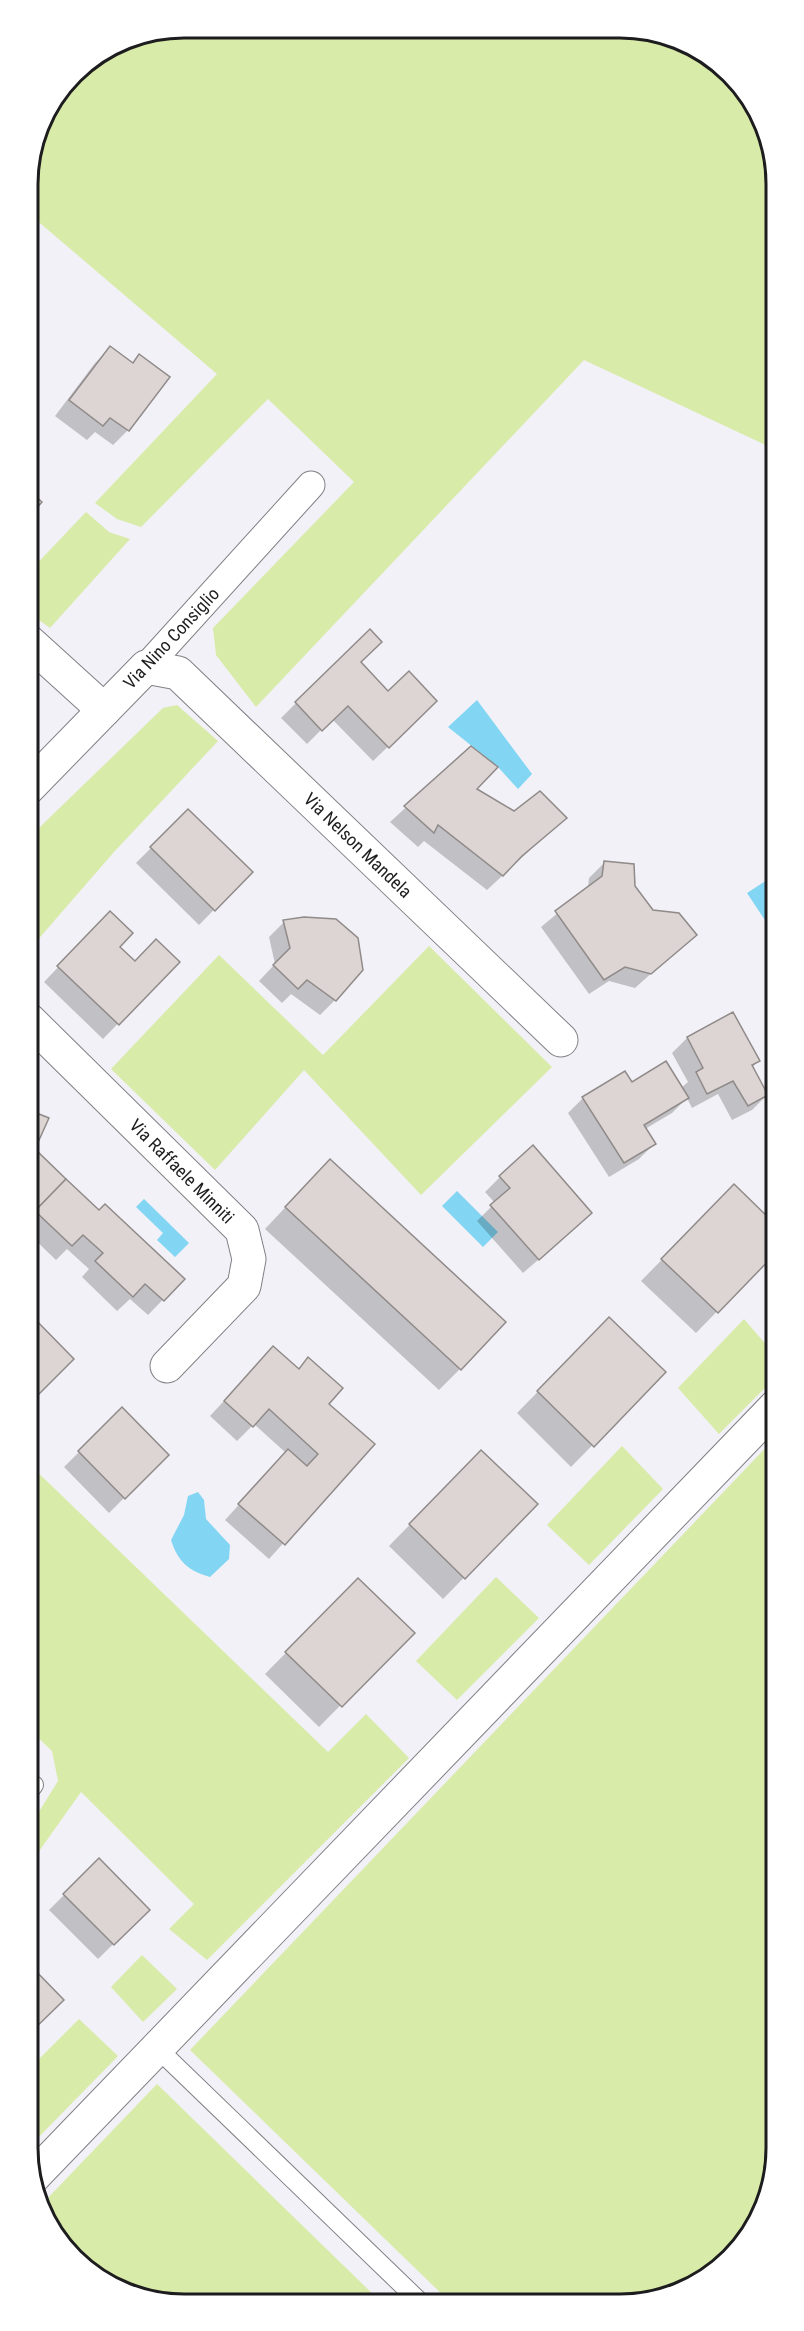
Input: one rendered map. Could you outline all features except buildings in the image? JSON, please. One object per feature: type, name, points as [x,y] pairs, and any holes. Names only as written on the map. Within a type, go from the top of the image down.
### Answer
[{"type":"street","name":"Via Nino Consiglio","points":[[38,778],[146,667],[311,485]]},
{"type":"street","points":[[38,650],[104,710]]},
{"type":"street","name":"Via Nelson Mandela","points":[[146,667],[178,673],[561,1040]]},
{"type":"street","name":"Via Raffaele Minniti","points":[[38,1030],[242,1230],[249,1259],[244,1287],[167,1366]]},
{"type":"street","points":[[39,2170],[766,1416]]},
{"type":"lane","points":[[157,2048],[412,2294]]},
{"type":"green space","points":[[183,38],[630,38],[668,45],[694,57],[724,80],[747,110],[759,136],[766,174],[766,445],[584,360],[256,707],[216,655],[213,628],[354,482],[268,399],[141,527],[117,519],[95,503],[217,374],[38,221],[39,164],[42,146],[49,128],[62,102],[74,87],[110,57],[146,42]]},
{"type":"green space","points":[[86,512],[109,532],[130,539],[50,628],[38,619],[38,562]]},
{"type":"green space","points":[[177,705],[218,741],[114,852],[38,939],[38,830],[163,708]]},
{"type":"green space","points":[[429,946],[552,1067],[421,1195],[304,1070],[215,1170],[111,1069],[219,955],[323,1055]]},
{"type":"green space","points":[[744,1319],[766,1344],[766,1387],[719,1434],[678,1388]]},
{"type":"green space","points":[[622,1446],[663,1489],[589,1565],[547,1525]]},
{"type":"green space","points":[[766,1447],[766,2157],[759,2195],[742,2229],[724,2251],[694,2274],[668,2286],[649,2291],[621,2294],[442,2294],[190,2050]]},
{"type":"green space","points":[[38,1473],[328,1752],[366,1714],[409,1758],[207,1960],[169,1929],[194,1904],[81,1792],[38,1853],[38,1813],[58,1781],[52,1751],[38,1738]]},
{"type":"green space","points":[[496,1577],[539,1618],[457,1700],[416,1661]]},
{"type":"green space","points":[[142,1955],[177,1989],[143,2022],[111,1987]]},
{"type":"green space","points":[[79,2019],[118,2056],[38,2138],[38,2060]]},
{"type":"green space","points":[[157,2084],[373,2294],[183,2294],[136,2286],[110,2274],[80,2251],[57,2221],[47,2199]]},
{"type":"water","points":[[477,700],[532,774],[518,789],[498,767],[448,727]]},
{"type":"water","points":[[766,881],[766,922],[747,893]]},
{"type":"water","points":[[457,1191],[498,1232],[483,1247],[442,1206]]},
{"type":"water","points":[[144,1199],[189,1243],[175,1257],[157,1240],[163,1233],[136,1207]]},
{"type":"water","points":[[198,1492],[204,1500],[206,1519],[230,1545],[229,1559],[210,1577],[196,1572],[185,1564],[177,1554],[171,1540],[184,1515],[188,1496]]}]
